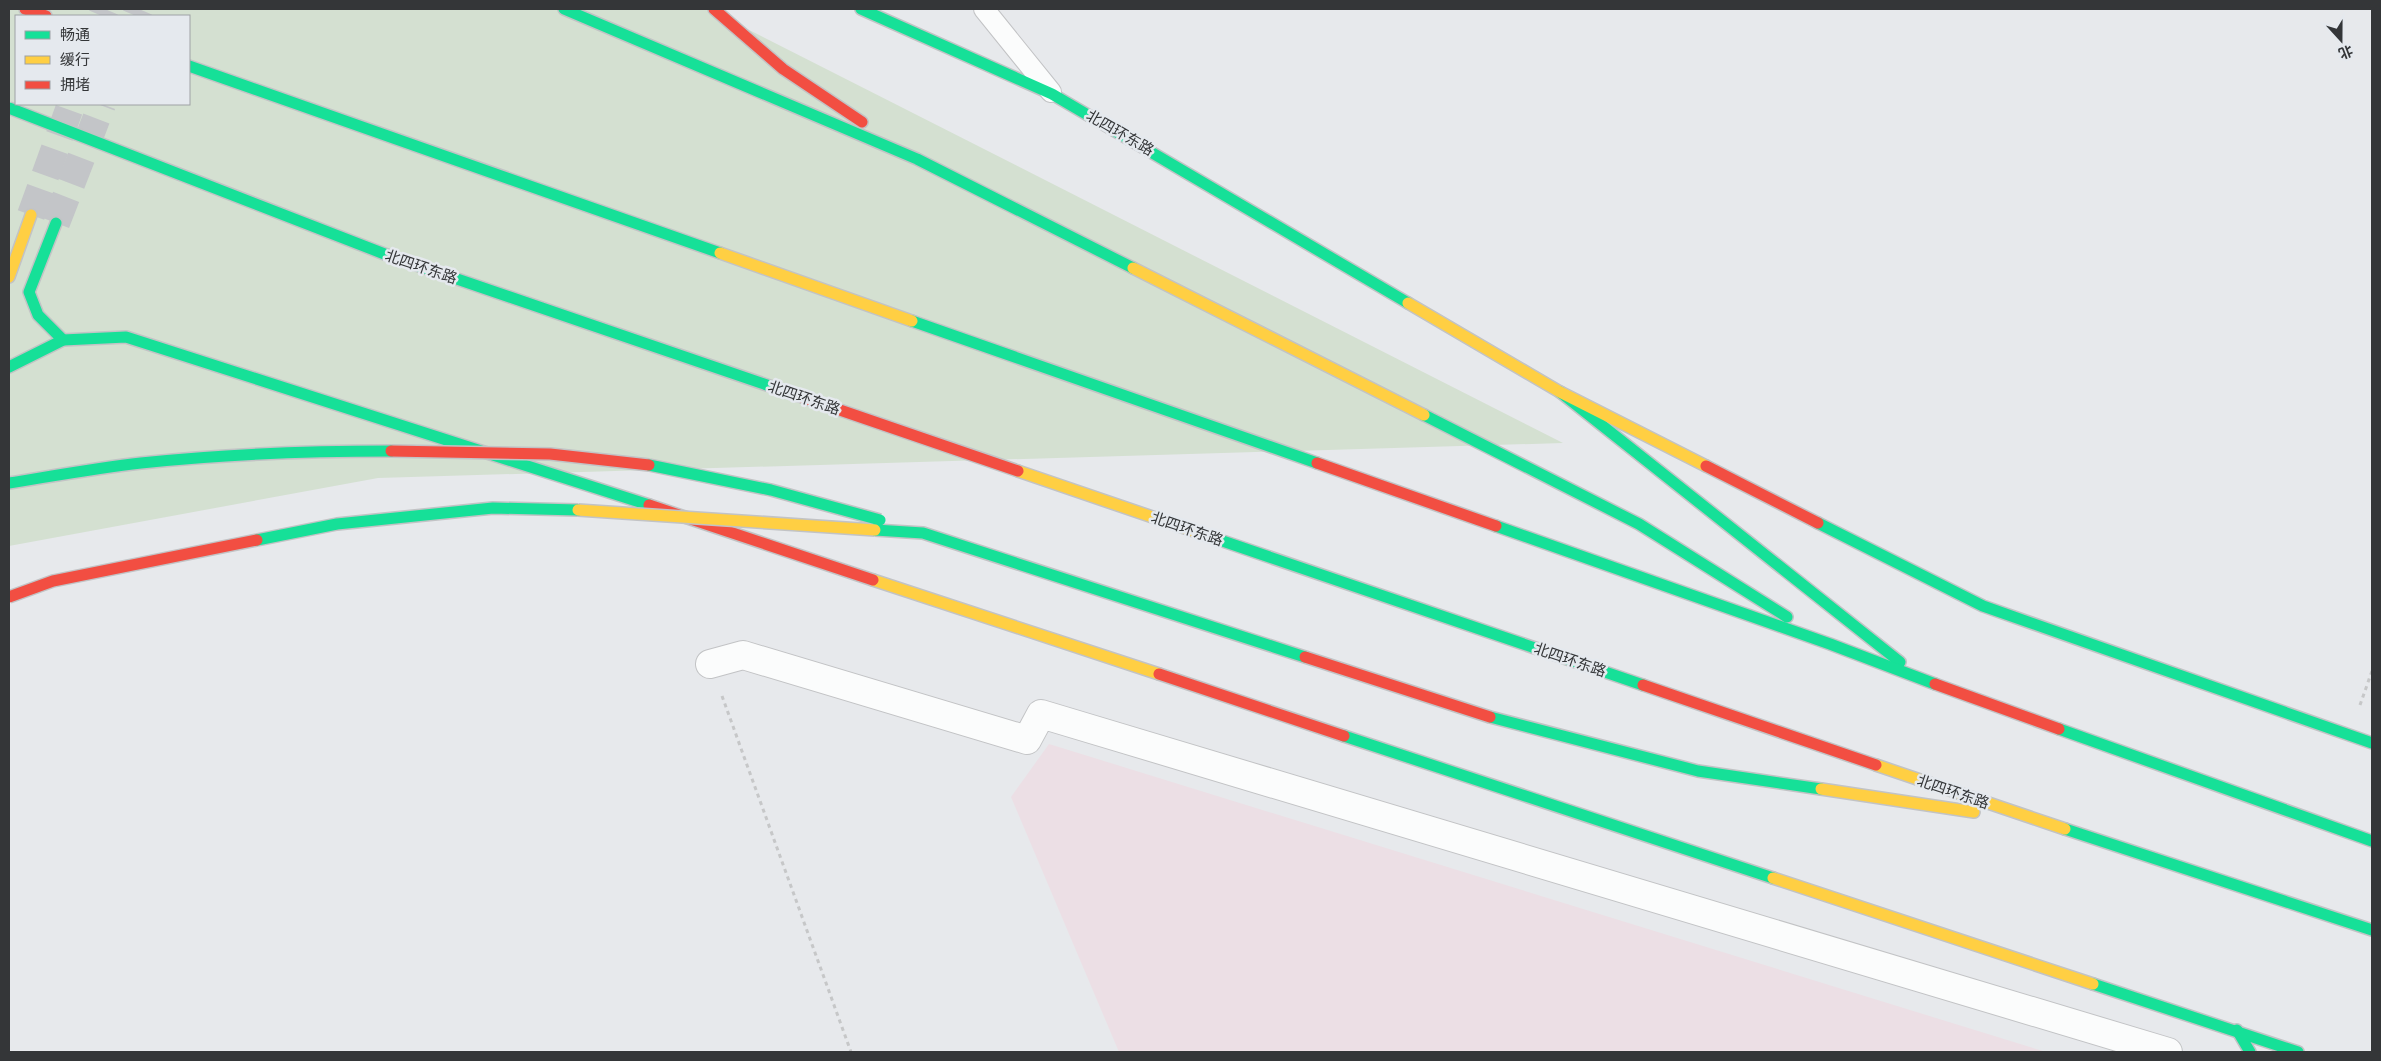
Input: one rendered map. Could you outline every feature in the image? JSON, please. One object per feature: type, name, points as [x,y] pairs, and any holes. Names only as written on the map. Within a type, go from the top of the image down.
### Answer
[{"type":"main road","points":[[25,9],[43,15]]},
{"type":"main road","points":[[564,9],[917,159],[1425,418],[1639,524],[1830,644]]},
{"type":"main road","points":[[714,9],[783,70],[917,159]]},
{"type":"main road","name":"北四环东路","points":[[861,9],[1052,94],[1560,392],[1983,606],[2372,743]]},
{"type":"main road","points":[[190,66],[1830,644],[1920,679],[2372,841]]},
{"type":"main road","name":"北四环东路","points":[[9,108],[387,256],[2040,821],[2372,930]]},
{"type":"main road","points":[[9,277],[31,216]]},
{"type":"main road","points":[[56,223],[29,292],[38,315],[64,340]]},
{"type":"main road","points":[[9,367],[64,340],[126,337],[642,503],[2237,1030],[2298,1052]]},
{"type":"main road","points":[[1560,392],[1920,679]]},
{"type":"main road","points":[[9,483],[140,463],[318,451],[520,452],[588,457],[701,474],[786,492],[923,533],[1490,716],[1698,771],[2040,821]]},
{"type":"main road","points":[[9,597],[53,581],[338,524],[493,508],[602,511],[923,533]]},
{"type":"main road","points":[[2237,1030],[2250,1052]]},
{"type":"street","points":[[710,664],[743,655],[1027,740],[1041,714],[2168,1052]]},
{"type":"lane","points":[[984,9],[1052,94]]},
{"type":"path","points":[[710,664],[851,1052]]},
{"type":"shaded area","points":[[1049,744],[2046,1052],[1119,1052],[1011,797]]},
{"type":"green space","points":[[9,9],[708,9],[1563,443],[378,478],[9,546]]},
{"type":"tunnel","points":[[102,15],[105,9]]},
{"type":"tunnel","points":[[136,15],[139,9]]},
{"type":"tunnel","points":[[31,215],[71,105]]},
{"type":"tunnel","points":[[56,223],[102,105]]},
{"type":"traffic: fast","points":[[564,9],[917,159],[1133,268]]},
{"type":"traffic: fast","points":[[861,9],[1052,94],[1408,303]]},
{"type":"traffic: fast","points":[[190,66],[720,253]]},
{"type":"traffic: fast","points":[[9,108],[387,255]]},
{"type":"traffic: fast","points":[[56,223],[29,292],[38,315],[63,340]]},
{"type":"traffic: fast","points":[[387,255],[799,396]]},
{"type":"traffic: fast","points":[[912,321],[1317,463]]},
{"type":"traffic: fast","points":[[9,367],[63,340],[126,337],[649,505]]},
{"type":"traffic: fast","points":[[1560,392],[1900,662]]},
{"type":"traffic: fast","points":[[1424,415],[1639,524],[1787,617]]},
{"type":"traffic: fast","points":[[9,483],[108,467],[203,457],[391,451]]},
{"type":"traffic: fast","points":[[649,465],[771,490],[880,520]]},
{"type":"traffic: fast","points":[[257,540],[337,524],[493,508],[578,510]]},
{"type":"traffic: fast","points":[[1818,523],[1983,606],[2372,743]]},
{"type":"traffic: fast","points":[[1496,526],[1830,644],[1935,684]]},
{"type":"traffic: fast","points":[[875,530],[923,533],[1305,657]]},
{"type":"traffic: fast","points":[[1208,536],[1643,685]]},
{"type":"traffic: fast","points":[[1490,717],[1698,771],[1821,789]]},
{"type":"traffic: fast","points":[[2059,729],[2372,841]]},
{"type":"traffic: fast","points":[[1344,736],[1773,878]]},
{"type":"traffic: fast","points":[[2065,829],[2372,930]]},
{"type":"traffic: fast","points":[[2093,984],[2298,1052]]},
{"type":"traffic: fast","points":[[2237,1030],[2250,1052]]},
{"type":"traffic: slow","points":[[9,277],[31,215]]},
{"type":"traffic: slow","points":[[720,253],[912,321]]},
{"type":"traffic: slow","points":[[1133,268],[1424,415]]},
{"type":"traffic: slow","points":[[1408,303],[1560,392],[1706,466]]},
{"type":"traffic: slow","points":[[1018,471],[1208,536]]},
{"type":"traffic: slow","points":[[578,510],[875,530]]},
{"type":"traffic: slow","points":[[873,580],[1159,674]]},
{"type":"traffic: slow","points":[[1876,765],[2065,829]]},
{"type":"traffic: slow","points":[[1821,789],[1974,812]]},
{"type":"traffic: slow","points":[[1773,878],[2093,984]]},
{"type":"traffic: jam","points":[[25,9],[43,15]]},
{"type":"traffic: jam","points":[[714,9],[783,69],[862,122]]},
{"type":"traffic: jam","points":[[799,396],[1018,471]]},
{"type":"traffic: jam","points":[[391,451],[550,454],[649,465]]},
{"type":"traffic: jam","points":[[1317,463],[1496,526]]},
{"type":"traffic: jam","points":[[1706,466],[1818,523]]},
{"type":"traffic: jam","points":[[649,505],[873,580]]},
{"type":"traffic: jam","points":[[9,597],[53,581],[257,540]]},
{"type":"traffic: jam","points":[[1305,657],[1490,717]]},
{"type":"traffic: jam","points":[[1159,674],[1344,736]]},
{"type":"traffic: jam","points":[[1935,684],[2059,729]]},
{"type":"traffic: jam","points":[[1643,685],[1876,765]]}]
